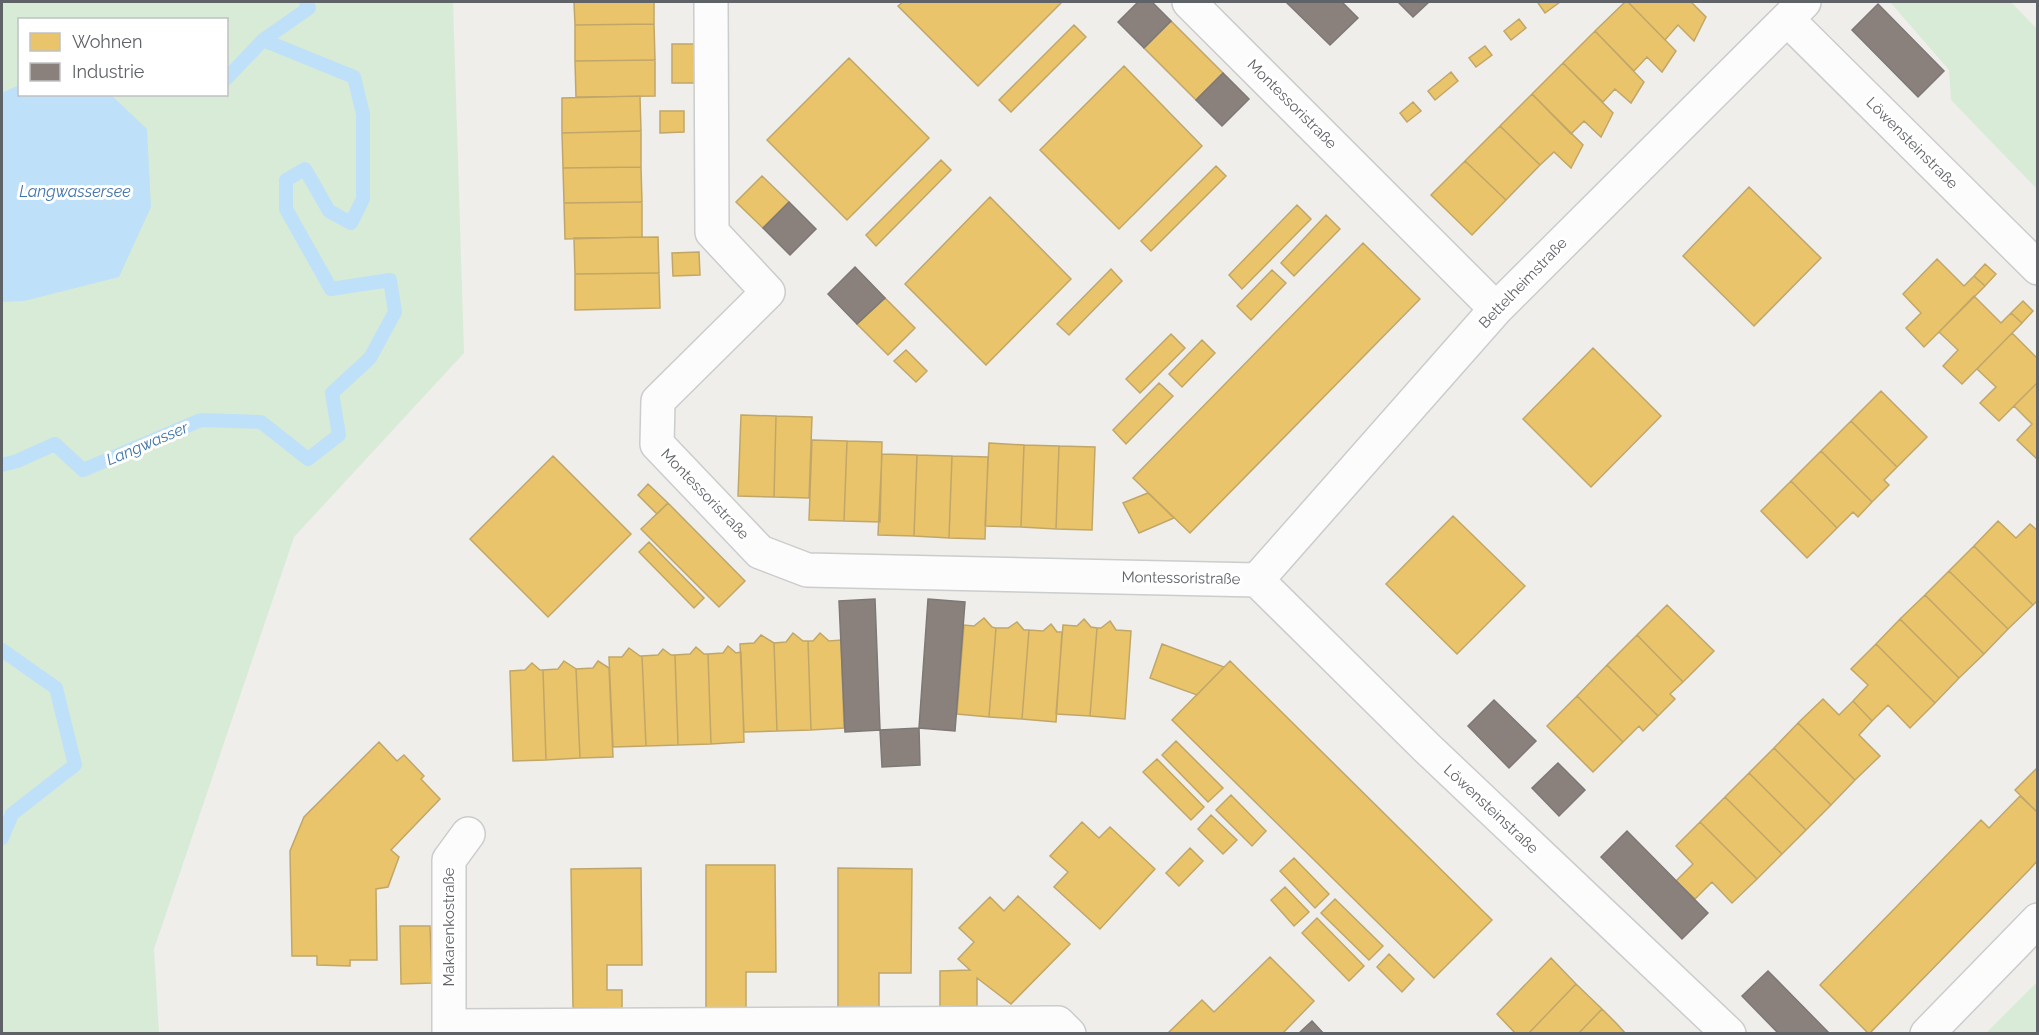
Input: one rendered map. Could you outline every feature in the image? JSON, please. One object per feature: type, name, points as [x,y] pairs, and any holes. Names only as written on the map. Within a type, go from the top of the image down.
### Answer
[{"type":"street","name":"Montessoristraße","points":[[711,2],[712,232],[768,292],[658,401],[657,444],[760,552],[807,570],[1257,580]]},
{"type":"street","name":"Montessoristraße","points":[[1189,2],[1496,309]]},
{"type":"street","name":"Bettelheimstraße","points":[[1257,580],[1496,309],[1796,10]]},
{"type":"street","name":"Löwensteinstraße","points":[[1796,10],[2037,267]]},
{"type":"street","name":"Löwensteinstraße","points":[[1257,580],[1427,748],[1729,1034]]},
{"type":"street","name":"Makarenkostraße","points":[[468,834],[449,860],[449,1030],[1058,1023],[1069,1034]]},
{"type":"street","points":[[1927,1034],[2037,920]]},
{"type":"green space","points":[[2,2],[453,2],[464,353],[294,537],[154,949],[159,1033],[2,1034]]},
{"type":"green space","points":[[1890,2],[2011,2],[2037,29],[2037,189],[1951,100],[1949,70]]},
{"type":"green space","points":[[2037,982],[2037,1033],[1986,1033]]},
{"type":"water","name":"Langwassersee","points":[[18,85],[18,96],[112,96],[147,129],[151,207],[119,277],[24,301],[2,302],[2,93]]},
{"type":"building: Wohnen","points":[[574,2],[654,2],[654,24],[575,25]]},
{"type":"building: Wohnen","points":[[903,2],[1061,3],[978,86],[898,6]]},
{"type":"building: Wohnen","points":[[1560,2],[1545,13],[1538,3]]},
{"type":"building: Wohnen","points":[[1625,2],[1628,2],[1676,51],[1662,72],[1647,57],[1634,71],[1595,31]]},
{"type":"building: Wohnen","points":[[1628,2],[1691,2],[1706,17],[1694,41],[1678,25],[1665,40]]},
{"type":"building: Wohnen","points":[[1519,19],[1526,28],[1511,40],[1504,31]]},
{"type":"building: Wohnen","points":[[1171,21],[1223,73],[1196,100],[1144,48]]},
{"type":"building: Wohnen","points":[[654,24],[655,60],[575,61],[575,25]]},
{"type":"building: Wohnen","points":[[1074,25],[1086,37],[1011,112],[999,100]]},
{"type":"building: Wohnen","points":[[1595,31],[1644,82],[1631,103],[1615,89],[1603,102],[1563,63]]},
{"type":"building: Wohnen","points":[[672,44],[695,44],[696,83],[672,83]]},
{"type":"building: Wohnen","points":[[1485,46],[1492,55],[1476,67],[1469,58]]},
{"type":"building: Wohnen","points":[[849,58],[929,138],[847,220],[767,140]]},
{"type":"building: Wohnen","points":[[655,60],[655,96],[576,97],[575,61]]},
{"type":"building: Wohnen","points":[[1563,63],[1613,113],[1601,137],[1584,121],[1571,134],[1532,94]]},
{"type":"building: Wohnen","points":[[1124,66],[1202,146],[1119,229],[1040,150]]},
{"type":"building: Wohnen","points":[[1451,72],[1458,81],[1435,100],[1428,91]]},
{"type":"building: Wohnen","points":[[1532,94],[1583,145],[1571,168],[1554,152],[1540,165],[1500,126]]},
{"type":"building: Wohnen","points":[[640,96],[641,131],[562,133],[562,98]]},
{"type":"building: Wohnen","points":[[1413,102],[1421,111],[1407,122],[1400,113]]},
{"type":"building: Wohnen","points":[[660,111],[684,111],[684,132],[660,133]]},
{"type":"building: Wohnen","points":[[1500,126],[1540,165],[1506,200],[1465,161]]},
{"type":"building: Wohnen","points":[[641,131],[641,167],[563,168],[562,133]]},
{"type":"building: Wohnen","points":[[941,160],[951,170],[876,246],[866,235]]},
{"type":"building: Wohnen","points":[[1465,161],[1506,200],[1472,235],[1431,195]]},
{"type":"building: Wohnen","points":[[1216,166],[1226,176],[1151,251],[1141,241]]},
{"type":"building: Wohnen","points":[[641,167],[642,202],[564,203],[563,168]]},
{"type":"building: Wohnen","points":[[762,176],[789,202],[763,228],[736,202]]},
{"type":"building: Wohnen","points":[[1749,187],[1821,258],[1754,326],[1683,256]]},
{"type":"building: Wohnen","points":[[990,197],[1071,279],[986,365],[905,284]]},
{"type":"building: Wohnen","points":[[642,202],[642,237],[565,239],[564,203]]},
{"type":"building: Wohnen","points":[[1297,205],[1311,219],[1242,289],[1229,275]]},
{"type":"building: Wohnen","points":[[1326,215],[1340,229],[1294,276],[1281,263]]},
{"type":"building: Wohnen","points":[[658,237],[659,273],[575,274],[574,238]]},
{"type":"building: Wohnen","points":[[1363,243],[1420,299],[1190,533],[1133,478]]},
{"type":"building: Wohnen","points":[[699,252],[700,275],[673,276],[672,253]]},
{"type":"building: Wohnen","points":[[1937,259],[1964,286],[1974,276],[1985,286],[1924,347],[1906,328],[1921,313],[1903,294]]},
{"type":"building: Wohnen","points":[[1985,264],[1996,274],[1985,286],[1974,276]]},
{"type":"building: Wohnen","points":[[1111,269],[1122,281],[1069,335],[1057,324]]},
{"type":"building: Wohnen","points":[[1272,270],[1286,283],[1251,320],[1237,306]]},
{"type":"building: Wohnen","points":[[659,273],[660,308],[575,310],[575,274]]},
{"type":"building: Wohnen","points":[[1974,296],[2001,323],[2011,313],[2022,323],[1962,384],[1943,366],[1958,350],[1939,332]]},
{"type":"building: Wohnen","points":[[885,298],[915,328],[888,355],[857,324]]},
{"type":"building: Wohnen","points":[[2023,301],[2033,311],[2022,323],[2011,313]]},
{"type":"building: Wohnen","points":[[2012,333],[2038,359],[2038,382],[1999,421],[1980,403],[1996,387],[1977,369]]},
{"type":"building: Wohnen","points":[[1171,334],[1185,348],[1140,393],[1126,379]]},
{"type":"building: Wohnen","points":[[1202,340],[1215,353],[1182,387],[1169,374]]},
{"type":"building: Wohnen","points":[[1593,348],[1661,416],[1591,487],[1523,419]]},
{"type":"building: Wohnen","points":[[906,350],[927,371],[916,382],[894,361]]},
{"type":"building: Wohnen","points":[[2038,382],[2038,457],[2036,458],[2017,440],[2032,424],[2014,406]]},
{"type":"building: Wohnen","points":[[1159,383],[1173,396],[1126,444],[1113,430]]},
{"type":"building: Wohnen","points":[[1881,391],[1927,437],[1897,467],[1851,421]]},
{"type":"building: Wohnen","points":[[741,415],[776,416],[774,497],[738,496]]},
{"type":"building: Wohnen","points":[[776,416],[812,417],[809,498],[774,497]]},
{"type":"building: Wohnen","points":[[1851,421],[1897,467],[1884,480],[1889,485],[1872,502],[1821,451]]},
{"type":"building: Wohnen","points":[[812,440],[847,441],[844,521],[809,520]]},
{"type":"building: Wohnen","points":[[847,441],[882,442],[880,522],[844,521]]},
{"type":"building: Wohnen","points":[[989,443],[1024,445],[1021,527],[985,526]]},
{"type":"building: Wohnen","points":[[1024,445],[1059,446],[1056,529],[1021,527]]},
{"type":"building: Wohnen","points":[[1059,446],[1095,447],[1092,530],[1056,529]]},
{"type":"building: Wohnen","points":[[1821,451],[1872,502],[1858,517],[1853,512],[1837,528],[1791,481]]},
{"type":"building: Wohnen","points":[[882,454],[917,455],[914,536],[878,535]]},
{"type":"building: Wohnen","points":[[917,455],[952,456],[949,538],[914,536]]},
{"type":"building: Wohnen","points":[[553,456],[631,534],[548,617],[470,539]]},
{"type":"building: Wohnen","points":[[952,456],[988,457],[985,539],[949,538]]},
{"type":"building: Wohnen","points":[[1791,481],[1837,528],[1807,558],[1761,511]]},
{"type":"building: Wohnen","points":[[648,484],[668,503],[657,514],[638,495]]},
{"type":"building: Wohnen","points":[[1148,493],[1174,518],[1139,533],[1123,503]]},
{"type":"building: Wohnen","points":[[668,503],[745,581],[719,607],[641,529]]},
{"type":"building: Wohnen","points":[[1453,516],[1525,586],[1457,654],[1386,584]]},
{"type":"building: Wohnen","points":[[1998,521],[2016,538],[2030,524],[2038,531],[2038,600],[2033,605],[1974,546]]},
{"type":"building: Wohnen","points":[[649,542],[704,598],[694,608],[639,552]]},
{"type":"building: Wohnen","points":[[1974,546],[2033,605],[2008,629],[1949,571]]},
{"type":"building: Wohnen","points":[[1949,571],[2008,629],[1984,654],[1925,595]]},
{"type":"building: Wohnen","points":[[1925,595],[1984,654],[1959,678],[1900,619]]},
{"type":"building: Wohnen","points":[[1667,605],[1714,651],[1683,682],[1637,635]]},
{"type":"building: Wohnen","points":[[984,618],[996,628],[989,717],[957,714],[964,625],[974,626]]},
{"type":"building: Wohnen","points":[[1084,619],[1091,627],[1097,628],[1090,716],[1056,714],[1063,625],[1077,626]]},
{"type":"building: Wohnen","points":[[1900,619],[1959,678],[1935,703],[1876,644]]},
{"type":"building: Wohnen","points":[[1110,621],[1116,630],[1131,631],[1125,719],[1090,716],[1097,628],[1101,628]]},
{"type":"building: Wohnen","points":[[1017,622],[1024,630],[1029,630],[1022,719],[989,717],[996,628],[1008,628]]},
{"type":"building: Wohnen","points":[[1051,624],[1057,632],[1062,632],[1056,722],[1022,719],[1029,630],[1043,631]]},
{"type":"building: Wohnen","points":[[793,633],[803,641],[808,641],[811,730],[777,731],[774,643],[786,642]]},
{"type":"building: Wohnen","points":[[820,633],[829,641],[841,640],[844,728],[811,730],[808,641],[813,641]]},
{"type":"building: Wohnen","points":[[761,635],[774,643],[777,731],[744,732],[740,644],[754,643]]},
{"type":"building: Wohnen","points":[[1637,635],[1683,682],[1670,694],[1675,699],[1658,716],[1607,665]]},
{"type":"building: Wohnen","points":[[1162,644],[1224,667],[1197,695],[1150,678]]},
{"type":"building: Wohnen","points":[[1876,644],[1935,703],[1910,728],[1888,705],[1872,721],[1853,701],[1868,685],[1851,669]]},
{"type":"building: Wohnen","points":[[728,646],[736,653],[741,652],[744,742],[711,744],[708,654],[723,653]]},
{"type":"building: Wohnen","points":[[696,647],[704,654],[708,654],[711,744],[678,745],[675,655],[690,654]]},
{"type":"building: Wohnen","points":[[629,648],[642,656],[646,746],[613,747],[609,657],[622,657]]},
{"type":"building: Wohnen","points":[[663,649],[675,655],[678,745],[646,746],[642,656],[658,655]]},
{"type":"building: Wohnen","points":[[564,661],[576,669],[580,758],[546,760],[543,670],[558,669]]},
{"type":"building: Wohnen","points":[[598,661],[609,668],[613,757],[580,758],[576,669],[593,668]]},
{"type":"building: Wohnen","points":[[1230,661],[1492,920],[1434,978],[1172,720]]},
{"type":"building: Wohnen","points":[[532,663],[543,670],[546,760],[513,761],[510,671],[525,670]]},
{"type":"building: Wohnen","points":[[1607,665],[1658,716],[1643,731],[1639,726],[1623,742],[1577,696]]},
{"type":"building: Wohnen","points":[[1577,696],[1623,742],[1593,772],[1547,726]]},
{"type":"building: Wohnen","points":[[1823,699],[1839,715],[1853,701],[1872,721],[1859,735],[1880,756],[1855,780],[1798,723]]},
{"type":"building: Wohnen","points":[[1798,723],[1855,780],[1831,805],[1774,748]]},
{"type":"building: Wohnen","points":[[1176,741],[1223,788],[1208,802],[1162,755]]},
{"type":"building: Wohnen","points":[[379,742],[397,761],[404,755],[424,776],[421,779],[440,799],[391,850],[399,857],[388,887],[376,889],[377,960],[350,960],[350,966],[317,965],[317,956],[292,956],[290,851],[304,817]]},
{"type":"building: Wohnen","points":[[1774,748],[1831,805],[1806,830],[1749,773]]},
{"type":"building: Wohnen","points":[[1157,759],[1204,807],[1191,820],[1143,772]]},
{"type":"building: Wohnen","points":[[2038,767],[2038,813],[2015,790]]},
{"type":"building: Wohnen","points":[[1749,773],[1806,830],[1782,854],[1725,797]]},
{"type":"building: Wohnen","points":[[1231,795],[1266,831],[1252,846],[1216,810]]},
{"type":"building: Wohnen","points":[[2020,796],[2038,813],[2038,860],[1869,1034],[1820,985],[1981,820],[1989,828]]},
{"type":"building: Wohnen","points":[[1725,797],[1782,854],[1757,879],[1700,822]]},
{"type":"building: Wohnen","points":[[1211,815],[1237,840],[1223,854],[1198,829]]},
{"type":"building: Wohnen","points":[[1082,822],[1099,838],[1110,827],[1155,869],[1100,929],[1054,887],[1068,872],[1050,856]]},
{"type":"building: Wohnen","points":[[1700,822],[1757,879],[1732,903],[1712,882],[1695,899],[1676,881],[1693,864],[1676,846]]},
{"type":"building: Wohnen","points":[[1190,848],[1203,861],[1179,886],[1166,873]]},
{"type":"building: Wohnen","points":[[1294,858],[1329,894],[1315,908],[1280,871]]},
{"type":"building: Wohnen","points":[[706,865],[775,865],[776,972],[746,972],[746,1008],[706,1008]]},
{"type":"building: Wohnen","points":[[641,868],[642,965],[607,965],[607,990],[622,990],[622,1008],[573,1008],[571,869]]},
{"type":"building: Wohnen","points":[[838,868],[912,869],[911,973],[879,973],[879,1008],[838,1007]]},
{"type":"building: Wohnen","points":[[1285,887],[1309,912],[1294,926],[1271,900]]},
{"type":"building: Wohnen","points":[[1018,896],[1070,944],[1011,1004],[977,978],[977,1006],[940,1007],[940,971],[970,970],[958,959],[974,942],[959,928],[990,897],[1004,911]]},
{"type":"building: Wohnen","points":[[1335,899],[1383,946],[1369,960],[1321,913]]},
{"type":"building: Wohnen","points":[[1317,918],[1364,966],[1349,981],[1302,933]]},
{"type":"building: Wohnen","points":[[400,926],[430,926],[432,983],[401,984]]},
{"type":"building: Wohnen","points":[[1389,954],[1414,979],[1402,992],[1377,967]]},
{"type":"building: Wohnen","points":[[1270,957],[1314,1001],[1282,1034],[1167,1034],[1202,1000],[1214,1012]]},
{"type":"building: Wohnen","points":[[1551,958],[1576,984],[1528,1034],[1516,1034],[1497,1014]]},
{"type":"building: Wohnen","points":[[1576,984],[1602,1009],[1578,1034],[1528,1034]]},
{"type":"building: Wohnen","points":[[1602,1009],[1626,1034],[1578,1034]]},
{"type":"building: Industrie","points":[[1138,2],[1152,2],[1171,21],[1144,48],[1118,22]]},
{"type":"building: Industrie","points":[[1286,2],[1342,2],[1358,18],[1330,45]]},
{"type":"building: Industrie","points":[[1398,2],[1429,2],[1413,17]]},
{"type":"building: Industrie","points":[[1878,4],[1944,71],[1918,97],[1852,30]]},
{"type":"building: Industrie","points":[[1223,73],[1249,99],[1222,126],[1196,100]]},
{"type":"building: Industrie","points":[[789,202],[816,229],[790,255],[763,228]]},
{"type":"building: Industrie","points":[[855,267],[885,298],[857,324],[828,294]]},
{"type":"building: Industrie","points":[[875,599],[880,730],[845,732],[839,601]]},
{"type":"building: Industrie","points":[[928,599],[965,602],[955,731],[919,728]]},
{"type":"building: Industrie","points":[[1494,700],[1536,741],[1509,768],[1468,726]]},
{"type":"building: Industrie","points":[[919,728],[920,765],[882,767],[880,730]]},
{"type":"building: Industrie","points":[[1558,763],[1585,790],[1559,816],[1532,788]]},
{"type":"building: Industrie","points":[[1627,831],[1708,913],[1682,939],[1601,857]]},
{"type":"building: Industrie","points":[[1768,971],[1830,1034],[1779,1034],[1742,996]]},
{"type":"building: Industrie","points":[[1312,1021],[1324,1034],[1298,1034]]},
{"type":"waterway","name":"Langwasser","points":[[228,77],[263,40],[309,8],[306,2]]},
{"type":"waterway","name":"Langwasser","points":[[2,465],[17,461],[55,444],[83,470],[201,420],[261,422],[308,459],[339,435],[332,393],[370,358],[395,312],[390,280],[331,289],[286,209],[286,180],[305,169],[329,211],[351,223],[363,199],[363,114],[354,77],[263,40]]},
{"type":"waterway","name":"Langwasser","points":[[2,650],[56,688],[75,765],[12,814],[2,838]]}]
